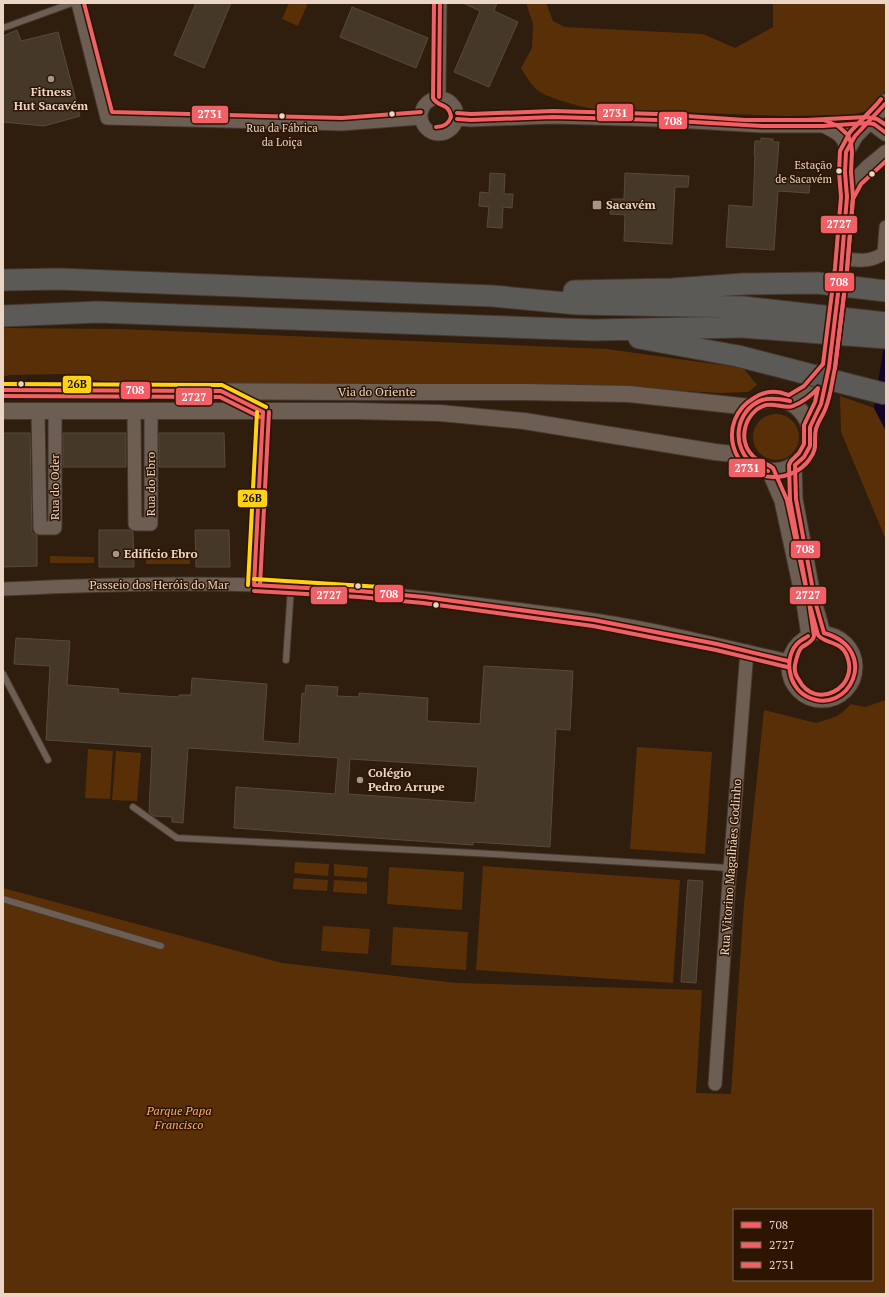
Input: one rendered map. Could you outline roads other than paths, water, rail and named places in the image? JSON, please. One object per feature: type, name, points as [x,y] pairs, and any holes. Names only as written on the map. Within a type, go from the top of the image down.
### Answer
[{"type":"highway","points":[[3,270],[59,279]]},
{"type":"highway","points":[[3,280],[59,279],[494,296],[743,317],[886,323]]},
{"type":"highway","points":[[494,296],[590,290],[672,288],[743,284],[817,283],[886,291]]},
{"type":"highway","points":[[3,309],[38,315]]},
{"type":"highway","points":[[3,316],[98,312],[593,330],[743,317],[886,338]]},
{"type":"highway","points":[[593,330],[738,356],[886,394]]},
{"type":"street","points":[[78,3],[107,118],[342,124],[421,118]]},
{"type":"street","points":[[439,97],[440,3]]},
{"type":"street","points":[[439,97],[445,98],[451,102],[455,107],[457,119],[450,130],[438,134],[426,129],[422,124],[421,112],[423,106],[428,101],[439,97]]},
{"type":"street","points":[[846,152],[856,136],[886,102]]},
{"type":"street","points":[[457,119],[471,120],[553,117],[658,120],[745,126],[823,126],[867,123],[874,124],[886,133]]},
{"type":"street","points":[[810,427],[821,404],[829,367],[842,259],[847,197],[845,144],[843,139],[834,131],[823,126]]},
{"type":"street","points":[[847,197],[856,180],[886,153]]},
{"type":"street","points":[[842,259],[869,260],[877,258],[884,253],[886,226]]},
{"type":"street","points":[[790,401],[808,391],[829,367]]},
{"type":"street","name":"Via do Oriente","points":[[3,390],[524,392],[629,394],[750,406]]},
{"type":"street","points":[[221,391],[263,412]]},
{"type":"street","points":[[263,412],[299,392]]},
{"type":"street","points":[[776,398],[790,401],[799,407],[806,416],[810,427],[810,446],[804,457],[795,465],[782,471],[768,471],[754,466],[744,455],[738,443],[738,429],[742,417],[750,406],[762,400],[776,398]]},
{"type":"street","name":"Via do Oriente","points":[[3,411],[354,411],[440,413],[524,421],[715,452],[744,455]]},
{"type":"street","name":"Rua do Oder","points":[[38,411],[40,528],[55,528],[55,411]]},
{"type":"street","name":"Rua do Ebro","points":[[134,411],[135,524],[151,524],[150,411]]},
{"type":"street","points":[[254,585],[263,412]]},
{"type":"street","points":[[795,465],[796,499],[815,601],[824,633]]},
{"type":"street","points":[[768,471],[781,501],[808,636]]},
{"type":"street","name":"Passeio dos Heróis do Mar","points":[[3,589],[136,584],[254,585],[424,597],[594,620],[747,651],[788,661]]},
{"type":"street","points":[[816,633],[824,633],[837,636],[848,645],[854,657],[856,671],[851,684],[842,694],[829,700],[816,700],[804,696],[794,686],[789,674],[788,661],[795,646],[808,636],[816,633]]},
{"type":"street","name":"Rua Vitorino Magalhães Godinho","points":[[716,1084],[730,868],[747,651]]},
{"type":"lane","points":[[3,28],[72,3]]},
{"type":"lane","points":[[286,660],[291,588]]},
{"type":"lane","points":[[3,674],[48,760]]},
{"type":"lane","points":[[133,807],[177,838],[730,868]]},
{"type":"lane","points":[[3,899],[161,946]]},
{"type":"place","name":"Fitness Hut Sacavém","points":[[51,79]]},
{"type":"place","name":"Rua da Fábrica da Loiça","points":[[282,116]]},
{"type":"place","name":"Estação de Sacavém","points":[[839,171]]},
{"type":"place","name":"Sacavém","points":[[597,205]]},
{"type":"place","name":"Edifício Ebro","points":[[116,554]]},
{"type":"place","name":"Colégio Pedro Arrupe","points":[[360,780]]},
{"type":"park label","name":"Parque Papa Francisco","points":[[179,1118]]}]
